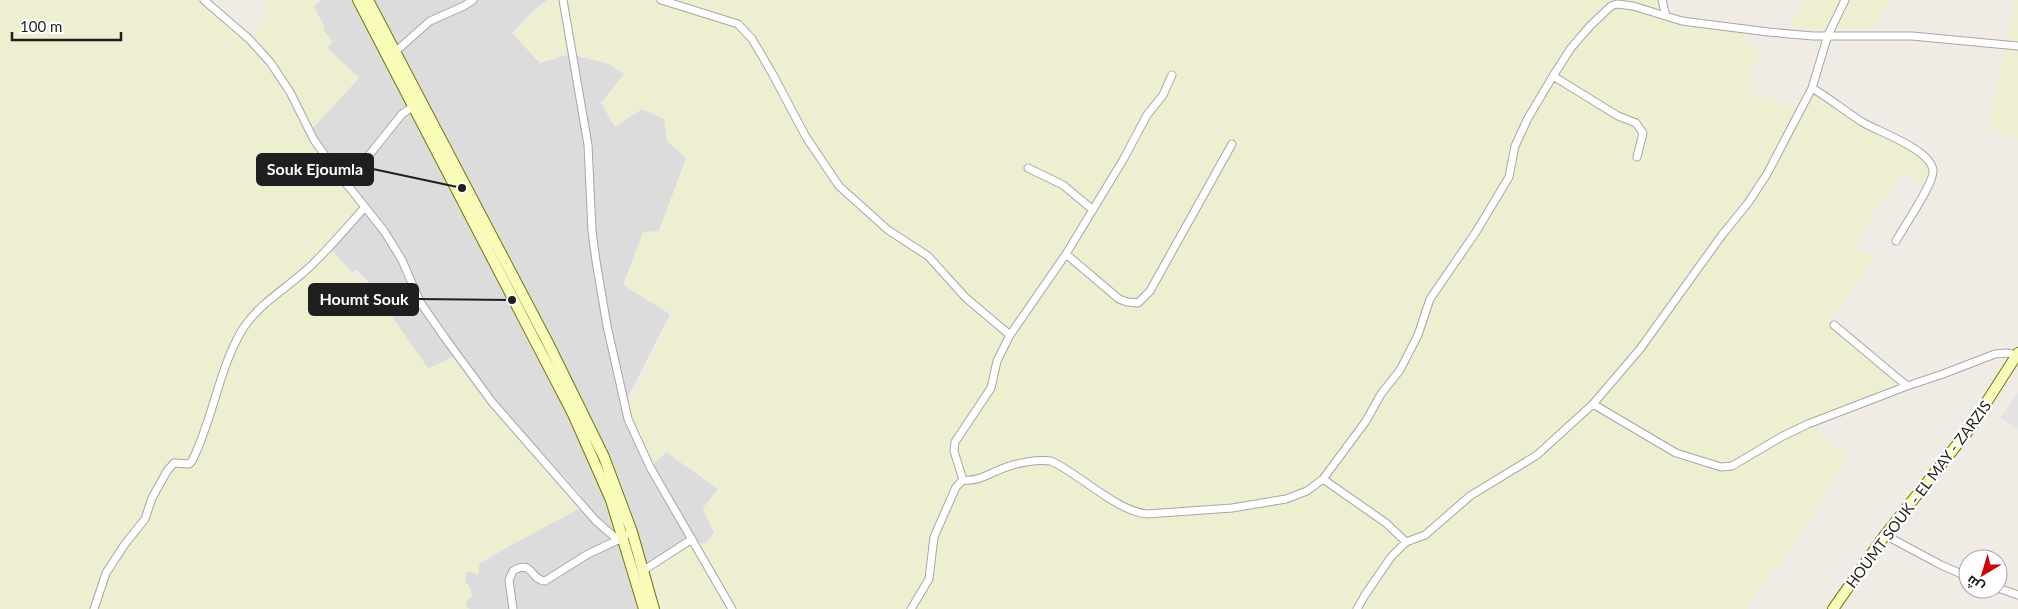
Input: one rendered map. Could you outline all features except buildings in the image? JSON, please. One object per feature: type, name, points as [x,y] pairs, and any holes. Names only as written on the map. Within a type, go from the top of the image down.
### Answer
[{"type":"main road","points":[[358,0],[417,104],[604,457],[644,609]]},
{"type":"main road","points":[[368,0],[395,52],[417,104]]},
{"type":"main road","name":"HOUMT SOUK - EL MAY - ZARZIS","points":[[1832,609],[1884,535],[1968,432],[2018,354]]},
{"type":"main road","points":[[624,536],[644,570],[654,609]]},
{"type":"street","points":[[204,0],[249,38],[270,62],[290,92],[314,140],[393,245],[407,270],[420,302],[444,338],[492,402],[584,508],[624,536],[588,554],[545,581],[538,579],[527,567],[522,566],[513,571],[509,580],[513,609]]},
{"type":"street","points":[[395,52],[430,21],[473,0]]},
{"type":"street","points":[[563,0],[588,145],[592,231],[596,261],[607,326],[628,419],[650,467],[732,609]]},
{"type":"street","points":[[661,0],[738,24],[746,32],[772,73],[806,137],[839,186],[888,230],[928,256],[966,298],[1010,334]]},
{"type":"street","points":[[1662,0],[1666,16]]},
{"type":"street","points":[[1358,609],[1365,595],[1391,557],[1406,542],[1425,535],[1470,496],[1537,455],[1593,404],[1640,349],[1722,235],[1757,191],[1767,174],[1812,88],[1828,35],[1845,0]]},
{"type":"street","points":[[911,609],[929,579],[934,537],[956,487],[963,480],[980,479],[1010,466],[1051,460],[1124,507],[1140,513],[1161,514],[1232,508],[1286,499],[1307,491],[1323,479],[1366,421],[1381,394],[1400,370],[1418,335],[1430,299],[1476,232],[1509,177],[1515,146],[1528,118],[1553,76],[1571,48],[1611,6],[1617,4],[1633,6],[1682,21],[1768,32],[1912,36],[2018,46]]},
{"type":"street","points":[[963,480],[954,451],[955,442],[991,388],[997,361],[1010,334],[1066,254],[1123,160],[1147,115],[1163,95],[1172,75]]},
{"type":"street","points":[[1553,76],[1618,116],[1636,123],[1642,133],[1637,157]]},
{"type":"street","points":[[1812,88],[1830,98],[1862,122],[1916,150],[1931,165],[1934,172],[1930,183],[1896,241]]},
{"type":"street","points":[[346,184],[402,114],[417,104]]},
{"type":"street","points":[[1066,254],[1119,298],[1127,302],[1138,303],[1150,291],[1232,144]]},
{"type":"street","points":[[1028,168],[1063,185],[1093,210]]},
{"type":"street","points":[[94,609],[106,573],[145,518],[152,498],[167,471],[174,463],[189,464],[192,461],[244,327],[278,292],[305,272],[365,206]]},
{"type":"street","points":[[1834,325],[1907,386]]},
{"type":"street","points":[[1593,404],[1676,453],[1722,467],[1732,466],[1781,437],[1808,424],[1995,354],[2018,354]]},
{"type":"street","points":[[1323,479],[1386,523],[1406,542]]},
{"type":"street","points":[[1884,535],[1958,572]]},
{"type":"street","points":[[644,570],[692,539]]},
{"type":"shaded area","points":[[321,0],[465,0],[467,3],[471,0],[547,0],[534,10],[512,33],[540,63],[570,54],[609,64],[624,74],[601,103],[615,127],[642,109],[664,119],[667,141],[686,158],[659,231],[643,232],[623,285],[670,314],[628,397],[627,425],[648,470],[666,452],[718,489],[703,508],[714,533],[706,543],[676,545],[633,582],[638,609],[469,609],[465,603],[467,571],[580,508],[581,495],[510,418],[461,353],[428,369],[391,315],[366,285],[368,281],[356,270],[352,272],[330,249],[369,207],[311,130],[359,78],[326,47],[323,30],[325,27],[313,6]]},
{"type":"shaded area","points":[[2018,392],[2018,429],[2001,418]]},
{"type":"green space","points":[[0,0],[198,0],[229,24],[264,59],[282,84],[314,147],[357,204],[356,212],[330,250],[391,315],[428,368],[457,358],[526,448],[580,508],[480,562],[478,574],[467,571],[465,582],[470,587],[472,596],[465,603],[469,609],[0,609]]},
{"type":"green space","points":[[264,0],[321,0],[313,6],[325,27],[323,30],[333,42],[327,48],[359,78],[311,130],[289,86],[272,59],[253,36],[268,16]]},
{"type":"green space","points":[[550,0],[1658,0],[1661,19],[1742,33],[1744,43],[1760,50],[1747,91],[1797,109],[1818,91],[1859,125],[1895,141],[1927,162],[1931,170],[1924,184],[1903,173],[1874,212],[1857,248],[1875,257],[1829,323],[1904,386],[1813,420],[1820,435],[1849,455],[1785,559],[1766,579],[1746,609],[663,609],[649,570],[687,545],[706,544],[715,533],[703,510],[720,488],[665,450],[653,464],[636,434],[629,406],[672,314],[624,284],[643,233],[659,232],[687,158],[667,141],[665,118],[642,108],[616,126],[602,104],[625,74],[609,63],[569,53],[540,63],[513,34]]},
{"type":"green space","points":[[1804,0],[1891,0],[1875,28],[1818,30],[1790,26]]},
{"type":"green space","points":[[2015,0],[2018,0],[2018,140],[1988,129]]},
{"type":"place","name":"Souk Ejoumla","points":[[462,188]]},
{"type":"place","name":"Houmt Souk","points":[[512,300]]}]
